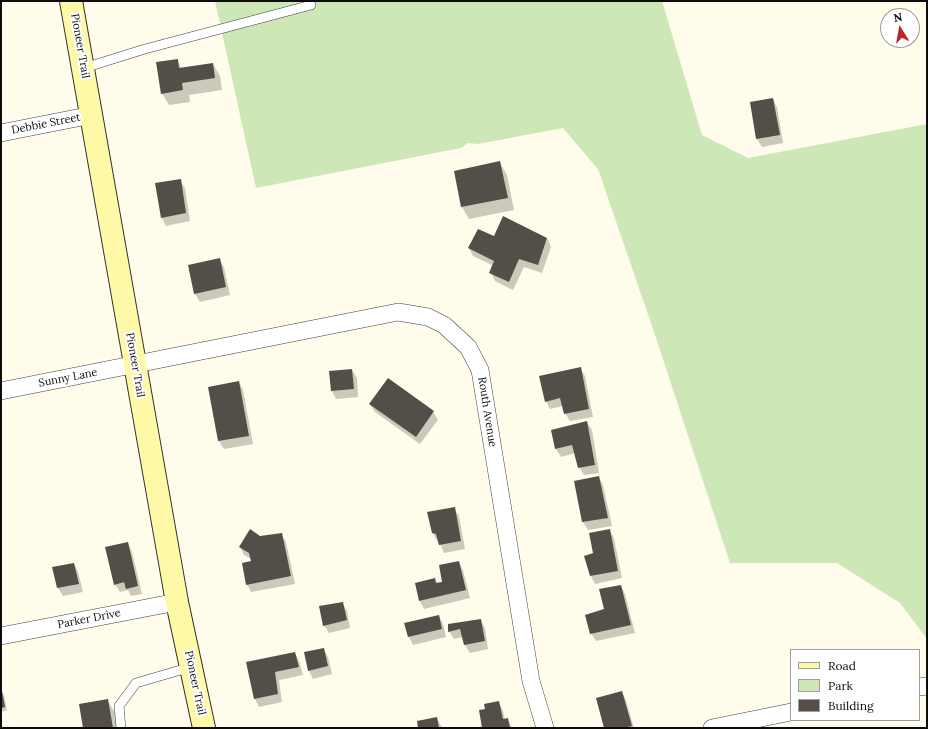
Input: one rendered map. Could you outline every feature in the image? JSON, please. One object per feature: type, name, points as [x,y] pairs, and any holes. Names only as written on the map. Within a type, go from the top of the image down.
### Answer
[{"type":"street","name":"Pioneer Trail","points":[[71,1],[177,602],[204,728]]},
{"type":"street","name":"Debbie Street","points":[[1,133],[92,115]]},
{"type":"street","name":"Routh Avenue","points":[[135,365],[398,312],[428,317],[444,325],[468,347],[480,370],[532,681],[545,728]]},
{"type":"street","name":"Sunny Lane","points":[[1,391],[135,365]]},
{"type":"street","name":"Parker Drive","points":[[1,636],[177,602]]},
{"type":"street","points":[[712,728],[714,726],[790,712]]},
{"type":"lane","points":[[84,68],[145,49],[311,5]]},
{"type":"lane","points":[[121,728],[119,706],[136,683],[191,667]]},
{"type":"green space","points":[[215,1],[662,1],[702,135],[748,158],[927,124],[927,639],[900,603],[837,563],[730,563],[654,332],[598,169],[563,128],[478,144],[468,143],[461,148],[256,188]]},
{"type":"building","points":[[178,59],[179,68],[213,63],[215,78],[182,83],[183,90],[161,94],[156,62]]},
{"type":"building","points":[[773,98],[780,135],[756,139],[750,102]]},
{"type":"building","points":[[500,161],[508,198],[461,207],[454,171]]},
{"type":"building","points":[[181,179],[186,213],[161,218],[155,183]]},
{"type":"building","points":[[503,216],[547,238],[538,265],[519,259],[509,282],[489,273],[494,261],[468,248],[478,229],[494,236]]},
{"type":"building","points":[[220,258],[226,287],[194,294],[188,265]]},
{"type":"building","points":[[581,367],[589,409],[564,414],[560,398],[545,402],[539,376]]},
{"type":"building","points":[[352,369],[354,389],[331,391],[329,371]]},
{"type":"building","points":[[388,378],[434,411],[416,437],[369,404]]},
{"type":"building","points":[[239,381],[249,436],[218,441],[208,387]]},
{"type":"building","points":[[587,421],[595,465],[578,468],[572,445],[555,449],[551,430]]},
{"type":"building","points":[[599,476],[608,518],[582,522],[574,481]]},
{"type":"building","points":[[455,507],[461,541],[439,545],[436,534],[432,533],[427,512]]},
{"type":"building","points":[[250,529],[260,536],[282,533],[291,576],[246,585],[242,563],[251,561],[249,553],[239,547]]},
{"type":"building","points":[[610,529],[618,571],[590,576],[584,556],[593,553],[589,533]]},
{"type":"building","points":[[128,542],[138,586],[126,589],[124,582],[114,585],[105,547]]},
{"type":"building","points":[[459,561],[466,590],[419,601],[415,583],[435,578],[436,583],[442,582],[439,565]]},
{"type":"building","points":[[74,563],[79,584],[57,588],[52,567]]},
{"type":"building","points":[[621,585],[631,625],[590,634],[585,615],[604,609],[599,589]]},
{"type":"building","points":[[343,602],[347,620],[323,626],[319,606]]},
{"type":"building","points":[[439,615],[442,629],[408,637],[404,623]]},
{"type":"building","points":[[481,619],[485,641],[464,645],[460,629],[448,632],[448,624]]},
{"type":"building","points":[[324,648],[328,666],[308,671],[304,652]]},
{"type":"building","points":[[295,652],[299,667],[275,672],[278,694],[254,699],[246,662]]},
{"type":"building","points":[[1,691],[5,707],[1,708]]},
{"type":"building","points":[[622,691],[632,726],[624,728],[604,728],[596,698]]},
{"type":"building","points":[[108,699],[113,728],[83,728],[79,704]]},
{"type":"building","points":[[499,701],[503,719],[508,718],[510,728],[482,728],[479,710],[485,709],[484,704]]},
{"type":"building","points":[[437,717],[439,728],[418,728],[417,721]]}]
